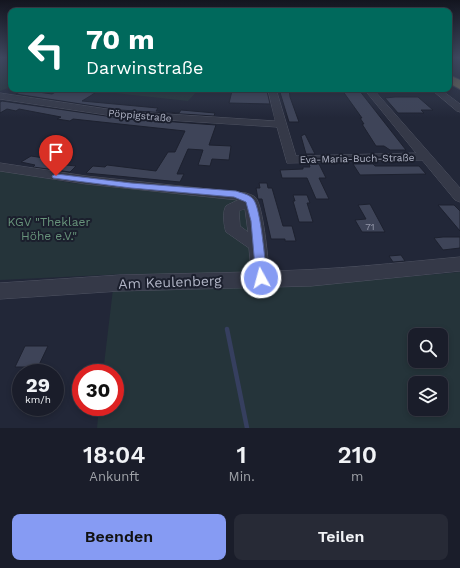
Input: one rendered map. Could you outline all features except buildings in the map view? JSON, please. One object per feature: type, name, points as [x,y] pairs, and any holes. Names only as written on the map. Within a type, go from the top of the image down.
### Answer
[{"type":"street","name":"Eva-Maria-Buch-Straße","points":[[273,92],[291,160],[425,156]]},
{"type":"street","points":[[371,92],[460,197]]},
{"type":"street","points":[[439,92],[460,109]]},
{"type":"street","name":"Pöppigstraße","points":[[0,96],[122,114],[193,120],[281,124]]},
{"type":"street","points":[[0,167],[86,180],[236,194],[250,200]]},
{"type":"street","points":[[250,200],[232,209],[232,228],[252,243],[258,243]]},
{"type":"street","points":[[250,200],[255,221],[261,278]]},
{"type":"street","name":"Am Keulenberg","points":[[0,291],[120,283],[261,278],[311,278],[460,264]]},
{"type":"green space","points":[[0,78],[8,78],[8,88],[0,91]]},
{"type":"green space","points":[[106,92],[196,92],[188,101]]},
{"type":"green space","name":"KGV \"Theklaer Höhe e.V.\"","points":[[0,170],[72,183],[225,196],[244,200],[255,262],[243,275],[126,274],[0,280]]},
{"type":"green space","points":[[460,272],[460,428],[97,428],[98,416],[124,416],[124,364],[104,364],[113,289],[370,280]]},
{"type":"waterway","points":[[227,329],[247,428]]},
{"type":"route","points":[[56,176],[131,185],[236,194],[246,198],[250,200],[255,221],[261,278]]}]
